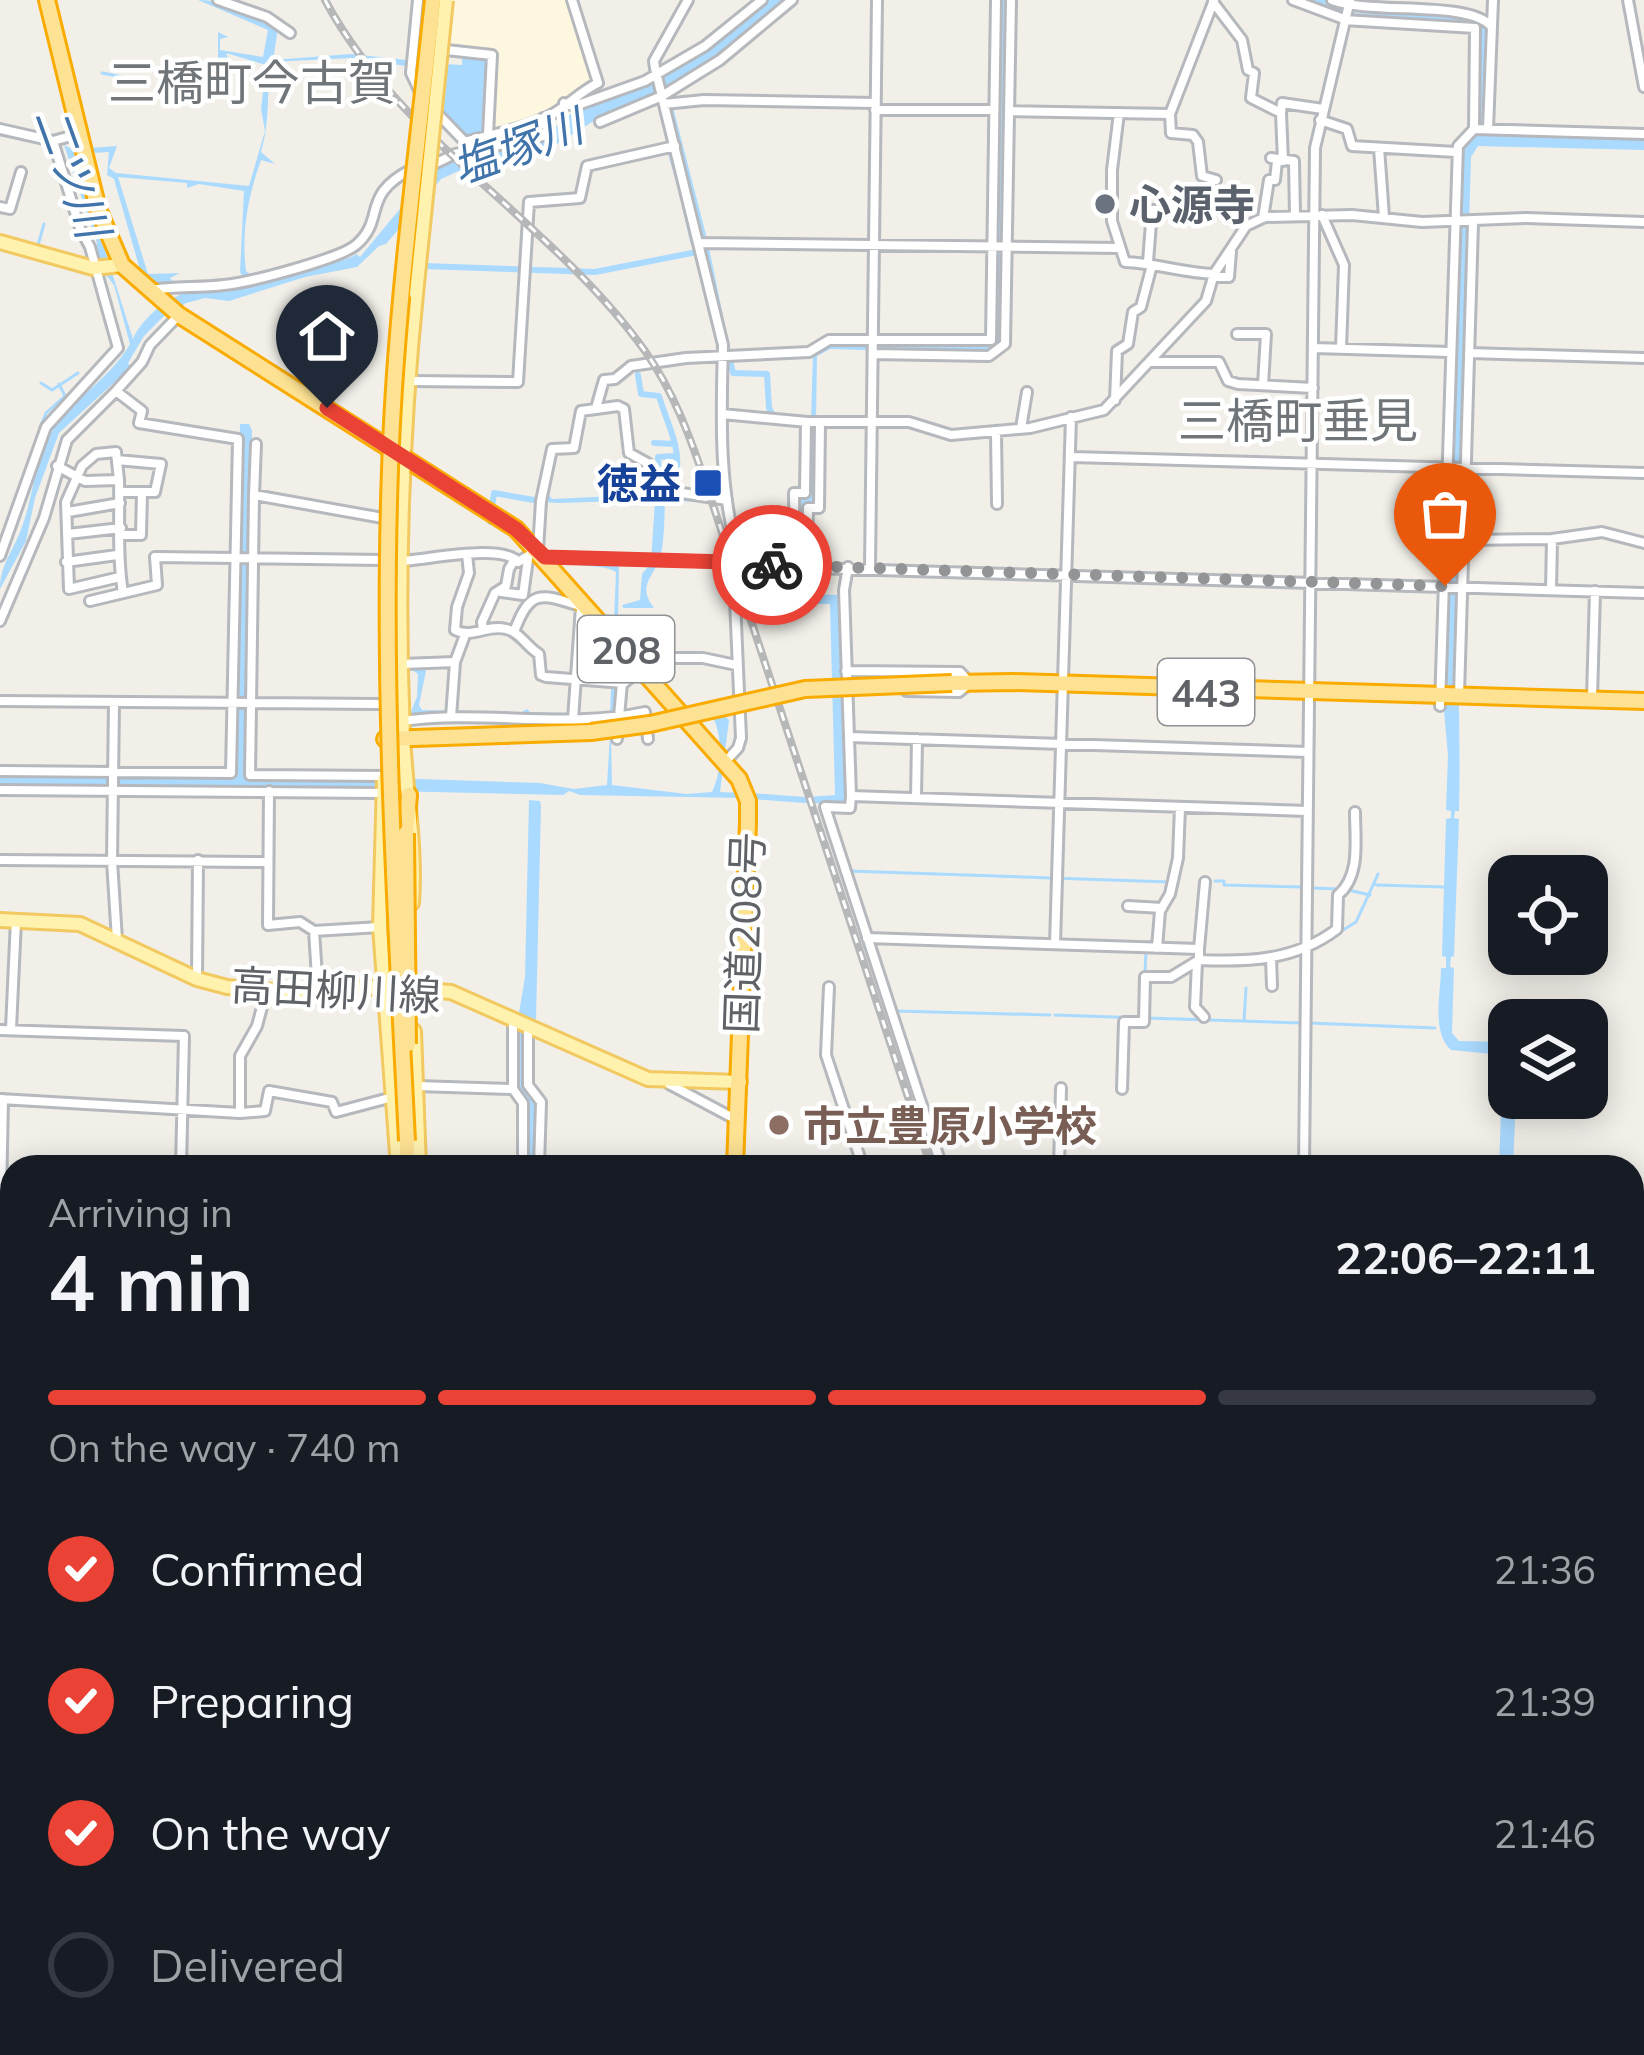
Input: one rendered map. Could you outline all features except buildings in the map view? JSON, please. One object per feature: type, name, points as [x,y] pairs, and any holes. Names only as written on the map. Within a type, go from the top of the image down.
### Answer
[{"type":"highway","name":"国道208号","points":[[47,0],[64,139],[98,209],[106,267],[516,529],[739,779],[748,801],[736,1155]]},
{"type":"highway","points":[[407,1141],[397,995],[396,734],[388,530],[393,402],[426,0]]},
{"type":"highway","name":"443","points":[[396,734],[591,732],[650,724],[805,689],[952,683],[1644,704]]},
{"type":"highway","name":"443","points":[[1447,698],[1644,704]]},
{"type":"highway","points":[[404,1155],[409,795]]},
{"type":"highway","points":[[383,823],[389,859],[388,981],[407,1141]]},
{"type":"main road","points":[[419,1155],[413,988],[415,863],[409,795],[396,734],[382,518],[395,292],[426,0]]},
{"type":"main road","points":[[401,1155],[380,927],[384,776],[396,734],[407,381],[446,0]]},
{"type":"main road","points":[[0,242],[106,267]]},
{"type":"main road","points":[[390,368],[407,381]]},
{"type":"main road","points":[[382,518],[401,523]]},
{"type":"main road","points":[[382,560],[400,561]]},
{"type":"main road","name":"高田柳川線","points":[[0,920],[80,924],[197,979],[266,992],[384,987],[451,992],[636,1075],[740,1082]]},
{"type":"street","points":[[218,0],[244,5],[290,33]]},
{"type":"street","points":[[426,0],[411,73],[425,102],[465,142],[543,118],[598,83],[572,0]]},
{"type":"street","points":[[688,0],[654,61],[722,345],[727,500],[730,532],[742,566]]},
{"type":"street","points":[[564,103],[575,106],[638,85],[705,46],[762,0]]},
{"type":"street","points":[[601,122],[663,100],[746,42],[792,0]]},
{"type":"street","points":[[870,567],[877,0]]},
{"type":"street","points":[[596,407],[602,382],[632,366],[809,352],[829,340],[991,340],[996,0]]},
{"type":"street","points":[[873,354],[989,356],[1005,344],[1011,0]]},
{"type":"street","points":[[1293,0],[1346,12],[1475,28],[1474,130]]},
{"type":"street","points":[[1332,0],[1346,12],[1419,5],[1474,13],[1491,26]]},
{"type":"street","points":[[1488,130],[1493,0]]},
{"type":"street","points":[[1628,0],[1644,87]]},
{"type":"street","points":[[1213,1],[1242,40],[1248,70],[1254,73],[1251,98],[1281,112]]},
{"type":"street","points":[[1213,1],[1170,114],[1171,133],[1193,135],[1202,176],[1216,180]]},
{"type":"street","points":[[1304,1155],[1319,215],[1315,148],[1346,12]]},
{"type":"street","points":[[414,47],[492,55],[488,135]]},
{"type":"street","points":[[663,100],[994,110]]},
{"type":"street","points":[[1263,218],[1269,180],[1275,180],[1282,103],[1321,114],[1347,129],[1350,145],[1456,152]]},
{"type":"street","points":[[1009,111],[1170,114]]},
{"type":"street","points":[[1119,113],[1112,221],[1125,262],[1214,276]]},
{"type":"street","points":[[152,294],[192,284],[224,285],[341,254],[370,229],[380,192],[394,178],[455,154],[544,136],[548,129],[543,118]]},
{"type":"street","points":[[0,129],[64,139],[80,228],[106,267],[118,348],[46,427],[0,556]]},
{"type":"street","points":[[1447,698],[1452,587],[1463,540],[1450,352],[1456,152],[1462,138],[1474,130],[1644,134]]},
{"type":"street","points":[[407,381],[518,382],[529,202],[580,198],[587,166],[675,146]]},
{"type":"street","points":[[1379,148],[1384,217]]},
{"type":"street","points":[[1277,160],[1294,161],[1295,216]]},
{"type":"street","points":[[0,207],[10,209],[19,180]]},
{"type":"street","points":[[1114,402],[1117,351],[1128,344],[1133,312],[1142,308],[1152,209],[1191,209]]},
{"type":"street","points":[[1319,215],[1344,265],[1341,348]]},
{"type":"street","points":[[722,414],[819,423],[910,422],[950,435],[1021,428],[1104,410],[1206,301],[1214,276],[1246,226],[1263,218],[1644,222]]},
{"type":"street","points":[[1447,698],[1456,467],[1469,352],[1472,223]]},
{"type":"street","points":[[699,243],[1120,248]]},
{"type":"street","points":[[0,621],[44,518],[67,440],[142,362],[150,345],[179,315]]},
{"type":"street","points":[[1237,334],[1266,334],[1263,385]]},
{"type":"street","points":[[1314,348],[1450,352]]},
{"type":"street","points":[[1469,352],[1644,358]]},
{"type":"street","points":[[1150,362],[1219,362],[1228,381],[1313,388]]},
{"type":"street","points":[[0,770],[231,773],[238,439],[140,423],[142,411],[116,391]]},
{"type":"street","points":[[1021,428],[1027,392]]},
{"type":"street","points":[[514,632],[537,555],[541,501],[552,449],[572,450],[581,411],[624,409],[628,451],[649,464],[656,489],[727,500]]},
{"type":"street","points":[[1055,944],[1071,417]]},
{"type":"street","points":[[802,566],[794,494],[805,493],[806,422]]},
{"type":"street","points":[[802,566],[808,508],[819,508],[819,423]]},
{"type":"street","points":[[996,432],[997,504]]},
{"type":"street","points":[[256,444],[250,775],[406,776]]},
{"type":"street","points":[[120,577],[69,590],[66,502],[76,475],[96,454],[116,452],[121,532],[117,554],[123,593]]},
{"type":"street","points":[[1072,458],[1644,472]]},
{"type":"street","points":[[68,512],[155,492],[161,464],[117,460]]},
{"type":"street","points":[[57,466],[85,481],[119,480]]},
{"type":"street","points":[[68,534],[141,535],[142,492]]},
{"type":"street","points":[[254,495],[382,518]]},
{"type":"street","points":[[777,565],[778,512]]},
{"type":"street","points":[[1463,540],[1552,539],[1602,532],[1644,543]]},
{"type":"street","points":[[1551,590],[1552,539]]},
{"type":"street","points":[[66,562],[117,554]]},
{"type":"street","points":[[400,561],[466,554],[508,554],[515,560]]},
{"type":"street","points":[[466,554],[467,586],[455,630],[465,635],[500,628],[514,632],[539,654],[541,675],[622,683],[653,658],[703,658],[736,665]]},
{"type":"street","points":[[515,560],[537,555],[729,562],[734,577],[741,738],[725,761]]},
{"type":"street","points":[[90,601],[158,585],[154,557],[382,560]]},
{"type":"street","points":[[501,592],[515,560]]},
{"type":"street","points":[[742,566],[1644,593]]},
{"type":"street","points":[[734,577],[742,566]]},
{"type":"street","points":[[848,567],[844,590],[850,808],[825,807],[938,1155]]},
{"type":"street","points":[[1592,700],[1595,592]]},
{"type":"street","points":[[482,630],[495,593],[582,603],[573,715]]},
{"type":"street","points":[[451,717],[454,662],[465,635]]},
{"type":"street","points":[[401,664],[454,662]]},
{"type":"street","points":[[846,671],[960,672],[970,683],[959,692],[846,690]]},
{"type":"street","points":[[617,739],[615,719],[622,683]]},
{"type":"street","points":[[0,701],[379,704]]},
{"type":"street","points":[[114,702],[112,861],[117,940]]},
{"type":"street","points":[[396,734],[451,717],[615,719],[645,712],[648,739]]},
{"type":"street","points":[[849,737],[1308,749]]},
{"type":"street","points":[[916,798],[917,740]]},
{"type":"street","points":[[0,790],[409,795]]},
{"type":"street","points":[[269,790],[268,925],[300,922],[314,931],[380,927]]},
{"type":"street","points":[[851,796],[1307,811]]},
{"type":"street","points":[[1157,948],[1162,908],[1178,858],[1180,807]]},
{"type":"street","points":[[867,938],[1157,948],[1271,966],[1336,929],[1338,895],[1350,886],[1354,871],[1355,812]]},
{"type":"street","points":[[0,860],[268,862]]},
{"type":"street","points":[[197,979],[198,860]]},
{"type":"street","points":[[1204,1017],[1195,1007],[1205,882]]},
{"type":"street","points":[[1128,906],[1162,908]]},
{"type":"street","points":[[11,1029],[16,920]]},
{"type":"street","points":[[314,931],[319,992]]},
{"type":"street","points":[[1122,1089],[1124,1022],[1144,1022],[1145,977],[1171,977],[1198,956]]},
{"type":"street","points":[[1271,966],[1272,986]]},
{"type":"street","points":[[829,987],[826,1055],[859,1155]]},
{"type":"street","points":[[239,1113],[240,1056],[257,1026],[266,992]]},
{"type":"street","points":[[521,1022],[512,1089],[523,1102],[523,1155]]},
{"type":"street","points":[[521,1022],[528,1085],[541,1102],[539,1155]]},
{"type":"street","points":[[0,1030],[184,1036],[182,1155]]},
{"type":"street","points":[[662,1080],[739,1120]]},
{"type":"street","points":[[418,1086],[512,1089]]},
{"type":"street","points":[[1059,1155],[1061,1088]]},
{"type":"street","points":[[3,1155],[2,1099],[239,1113],[265,1111],[269,1091],[332,1102],[336,1112],[395,1097]]},
{"type":"shaded area","points":[[452,0],[567,0],[595,83],[579,88],[553,111],[489,133],[494,53],[447,47]]},
{"type":"water","points":[[198,0],[240,8],[278,28],[273,60],[351,54],[406,60],[406,66],[351,58],[270,62],[267,119],[264,141],[261,152],[275,164],[261,160],[252,187],[244,243],[250,274],[243,277],[244,191],[118,177],[148,274],[180,273],[170,278],[175,284],[158,286],[141,273],[114,179],[107,175],[109,152],[91,153],[90,148],[117,146],[109,168],[116,173],[249,186],[265,131],[261,109],[266,65],[226,53],[229,60],[223,58],[218,67],[218,32],[228,37],[220,39],[220,50],[263,57],[268,30]]},
{"type":"water","name":"塩塚川","points":[[769,0],[785,0],[755,28],[657,95],[597,119],[552,147],[472,165],[441,179],[386,244],[357,267],[305,277],[229,301],[205,298],[164,316],[144,336],[128,363],[131,367],[59,433],[35,498],[26,541],[0,589],[52,432],[130,344],[114,285],[94,260],[97,243],[64,145],[76,151],[72,163],[82,178],[133,339],[152,313],[192,290],[235,290],[242,283],[249,286],[356,254],[360,257],[433,169],[453,160],[543,140],[565,117],[704,50]]},
{"type":"water","points":[[999,0],[1007,0],[1001,346],[990,354],[830,349],[817,356],[816,419],[811,419],[813,354],[830,344],[986,345],[995,340]]},
{"type":"water","points":[[1302,0],[1324,0],[1349,13],[1475,16],[1488,28],[1485,125],[1477,124],[1476,26],[1351,19]]},
{"type":"water","points":[[462,54],[488,56],[485,133],[467,137],[440,112],[445,64],[462,65]]},
{"type":"water","points":[[1475,133],[1644,137],[1644,150],[1478,146],[1471,157],[1459,581],[1454,582],[1453,590],[1458,591],[1459,784],[1459,811],[1454,818],[1459,819],[1450,967],[1454,968],[1452,1033],[1459,1041],[1488,1042],[1488,1054],[1451,1050],[1441,1033],[1439,1012],[1441,968],[1446,968],[1442,956],[1446,819],[1451,818],[1451,811],[1446,810],[1448,756],[1442,687],[1445,591],[1450,591],[1451,581],[1445,581],[1460,148]]},
{"type":"water","points":[[240,424],[249,424],[252,430],[248,775],[379,778],[379,790],[123,788],[117,783],[112,787],[0,786],[0,772],[112,774],[117,779],[118,775],[234,775],[236,705],[241,703],[237,699]]},
{"type":"water","points":[[815,426],[816,495],[815,504],[806,507],[802,563],[805,594],[841,595],[845,804],[809,803],[808,797],[835,795],[830,604],[796,604],[798,496],[807,496],[808,431]]},
{"type":"water","points":[[658,491],[710,502],[665,501],[662,549],[646,590],[654,608],[623,608],[640,600],[642,574],[651,563],[655,500],[544,502],[547,492],[552,499]]},
{"type":"water","points":[[563,561],[617,562],[619,567],[612,785],[687,794],[712,792],[720,756],[714,719],[721,712],[729,720],[720,792],[740,793],[742,798],[389,791],[390,778],[540,783],[574,789],[607,785],[611,718],[408,719],[417,697],[418,674],[406,666],[422,666],[426,671],[422,710],[610,714],[616,572]]},
{"type":"water","points":[[529,800],[540,801],[541,806],[536,1019],[525,1021],[527,1085],[538,1102],[537,1155],[525,1155],[526,1104],[517,1089],[517,1025],[525,977]]},
{"type":"water","points":[[1501,1119],[1515,1119],[1514,1155],[1499,1155]]},
{"type":"waterway","points":[[102,73],[123,77]]},
{"type":"waterway","points":[[668,100],[722,326]]},
{"type":"waterway","points":[[670,150],[679,181]]},
{"type":"waterway","points":[[685,206],[693,241]]},
{"type":"waterway","name":"二ツ川","points":[[38,245],[44,224]]},
{"type":"waterway","points":[[423,266],[595,272],[697,252],[695,247]]},
{"type":"waterway","points":[[725,339],[733,373],[767,374],[769,408],[776,421]]},
{"type":"waterway","points":[[41,383],[52,390],[78,373]]},
{"type":"waterway","points":[[638,375],[641,394],[659,396],[675,445],[676,474]]},
{"type":"waterway","points":[[40,428],[46,413],[65,396],[59,384]]},
{"type":"waterway","points":[[654,443],[675,444]]},
{"type":"waterway","points":[[659,486],[658,457],[676,456]]},
{"type":"waterway","points":[[490,522],[494,493],[540,501]]},
{"type":"waterway","points":[[752,796],[805,800]]},
{"type":"waterway","points":[[849,871],[1169,882]]},
{"type":"waterway","points":[[1311,950],[1356,922],[1378,874]]},
{"type":"waterway","points":[[1215,881],[1303,887]]},
{"type":"waterway","points":[[1376,885],[1444,887]]},
{"type":"waterway","points":[[1312,888],[1338,889]]},
{"type":"waterway","points":[[1348,890],[1370,895]]},
{"type":"waterway","points":[[1145,975],[1146,949]]},
{"type":"waterway","points":[[1244,1021],[1246,988]]},
{"type":"waterway","points":[[896,1011],[1050,1015]]},
{"type":"waterway","points":[[1055,1015],[1142,1018]]},
{"type":"waterway","points":[[1147,1018],[1302,1023]]},
{"type":"waterway","points":[[1309,1023],[1435,1028]]},
{"type":"railway","points":[[325,0],[394,97],[608,305],[665,382],[706,484],[927,1155]]},
{"type":"way so far","points":[[772,565],[1445,586]]},
{"type":"place","name":"心源寺","points":[[1105,204]]},
{"type":"place","name":"徳益","points":[[708,483]]},
{"type":"place","name":"市立豊原小学校","points":[[779,1125]]},
{"type":"district","name":"三橋町今古賀","points":[[252,82]]},
{"type":"district","name":"三橋町垂見","points":[[1298,420]]},
{"type":"route","points":[[327,408],[516,529],[545,557],[729,562],[734,577],[742,566],[772,565]]}]
